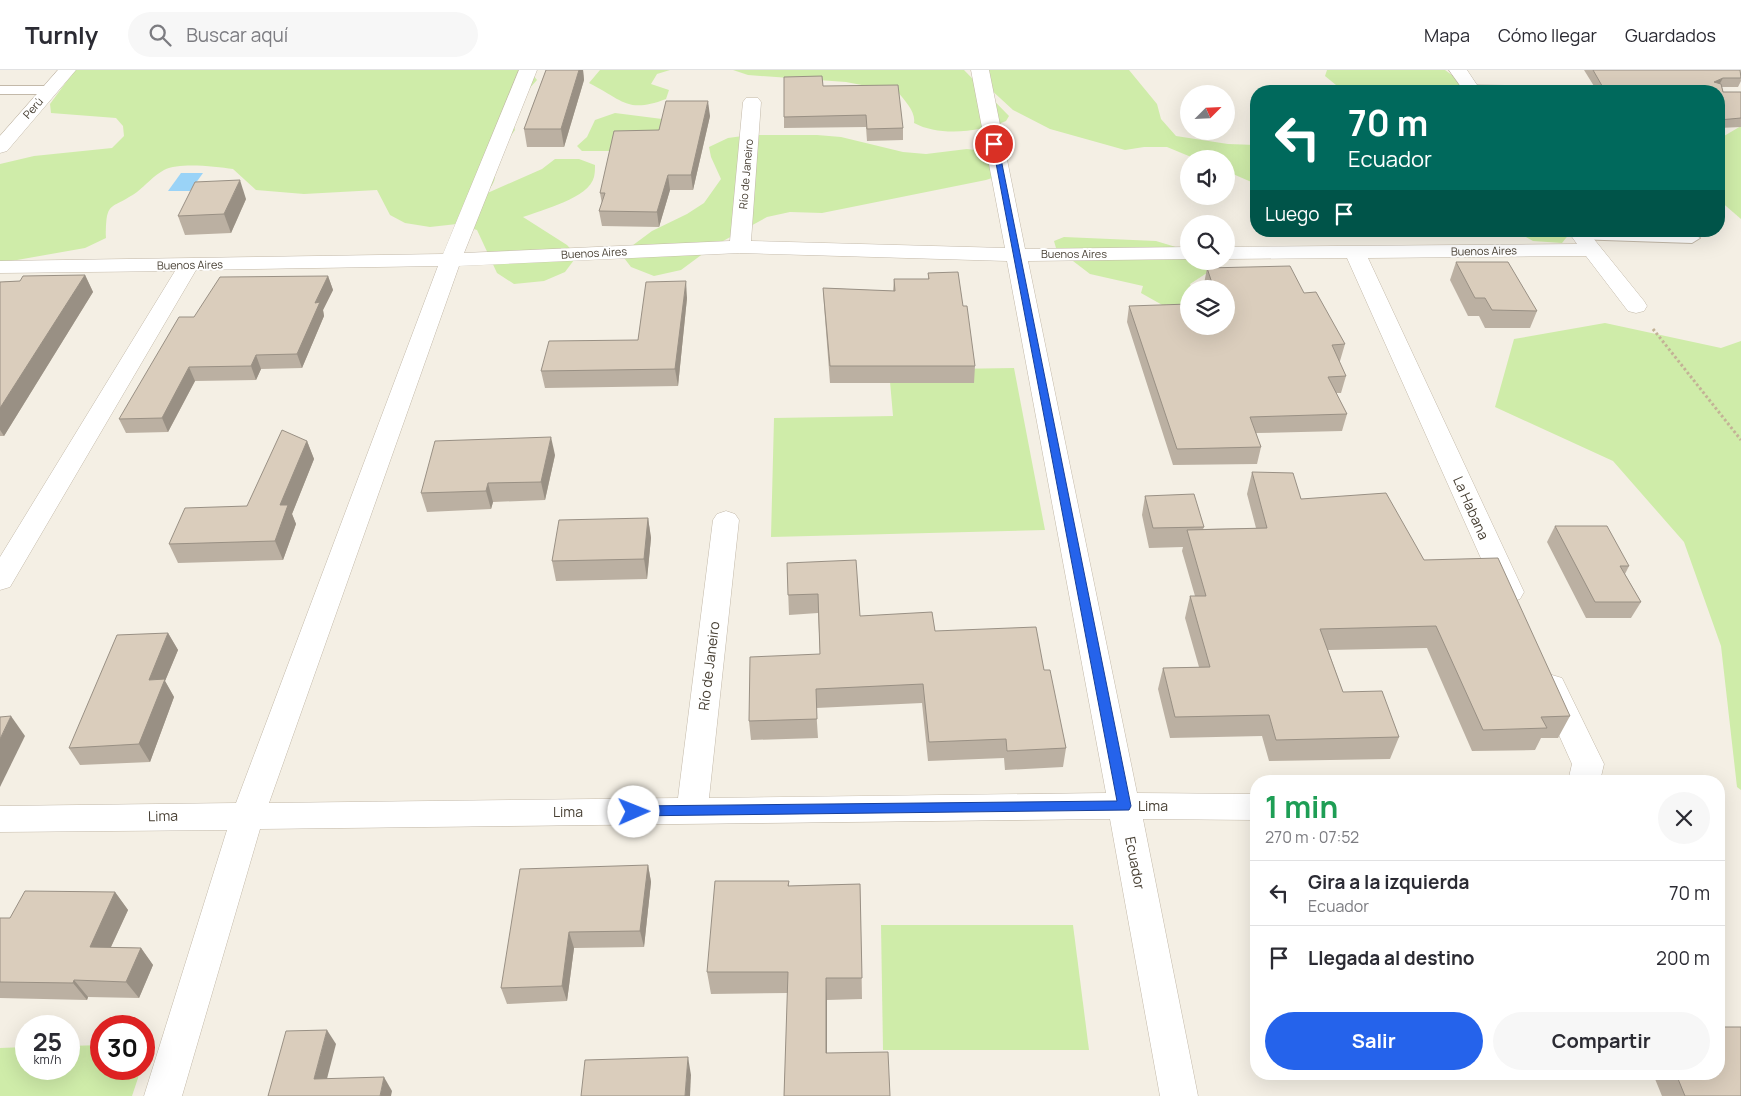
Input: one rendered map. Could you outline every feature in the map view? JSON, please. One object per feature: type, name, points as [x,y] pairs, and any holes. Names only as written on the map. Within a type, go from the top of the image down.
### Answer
[{"type":"street","name":"Perú","points":[[0,147],[67,70]]},
{"type":"street","points":[[163,1096],[248,815],[451,260],[528,70]]},
{"type":"street","name":"Ecuador","points":[[980,70],[1179,1096]]},
{"type":"street","points":[[1458,70],[1469,85]]},
{"type":"street","name":"Río de Janeiro","points":[[740,247],[752,102]]},
{"type":"street","points":[[1584,239],[1636,306]]},
{"type":"street","name":"Buenos Aires","points":[[1235,253],[1355,252],[1584,239]]},
{"type":"street","name":"Buenos Aires","points":[[0,268],[451,260],[740,247],[1016,255],[1180,253]]},
{"type":"street","name":"La Habana","points":[[1355,252],[1518,611]]},
{"type":"street","points":[[0,580],[189,265]]},
{"type":"street","name":"Río de Janeiro","points":[[692,811],[726,520]]},
{"type":"street","points":[[1543,665],[1586,773]]},
{"type":"street","name":"Lima","points":[[0,819],[1124,806],[1250,807]]},
{"type":"lane","points":[[0,90],[49,90]]},
{"type":"lane","points":[[1584,239],[1692,238]]},
{"type":"path","points":[[1636,306],[1741,440]]},
{"type":"green space","points":[[75,70],[529,70],[537,80],[510,110],[515,130],[492,162],[495,177],[493,184],[483,195],[542,169],[555,159],[579,159],[595,165],[594,177],[583,191],[564,202],[523,217],[567,245],[577,256],[565,272],[544,281],[514,284],[497,273],[477,230],[457,224],[430,227],[405,223],[390,215],[377,190],[304,194],[256,190],[233,169],[208,166],[179,166],[164,170],[137,192],[111,208],[107,217],[106,238],[85,248],[0,263],[0,164],[34,156],[112,148],[124,136],[123,126],[116,118],[51,113],[50,104]]},
{"type":"green space","points":[[600,70],[670,70],[657,74],[651,84],[669,90],[666,99],[642,105],[626,103],[589,83]]},
{"type":"green space","points":[[733,70],[964,70],[1009,116],[1006,121],[984,128],[960,131],[936,130],[914,123],[912,111],[898,92],[846,82],[748,75]]},
{"type":"green space","points":[[977,70],[1129,70],[1157,104],[1161,119],[1176,136],[1180,137],[1180,140],[1202,140],[1250,145],[1250,181],[1235,175],[1235,150],[1180,150],[1180,152],[1167,147],[1144,147],[1125,150],[1050,129],[1013,110],[975,75]]},
{"type":"green space","points":[[1327,70],[1445,70],[1466,85],[1336,85],[1325,76]]},
{"type":"green space","points":[[615,113],[678,121],[616,151],[582,151],[577,146],[587,137],[595,120]]},
{"type":"green space","points":[[1741,126],[1741,219],[1725,205],[1725,135]]},
{"type":"green space","points":[[750,135],[841,137],[903,152],[926,154],[967,149],[991,152],[1004,174],[986,180],[822,213],[790,212],[767,217],[712,247],[681,270],[654,276],[631,267],[621,254],[652,231],[687,214],[704,203],[721,179],[711,157],[709,147],[728,138]]},
{"type":"green space","points":[[1064,237],[1156,241],[1180,248],[1180,270],[1211,270],[1196,280],[1180,280],[1180,320],[1173,311],[1141,293],[1143,286],[1090,274],[1056,248],[1054,241]]},
{"type":"green space","points":[[1526,237],[1567,237],[1562,243],[1533,241]]},
{"type":"green space","points":[[1605,323],[1721,348],[1741,341],[1741,790],[1737,787],[1721,646],[1684,542],[1613,461],[1495,407],[1514,339]]},
{"type":"green space","points":[[1014,368],[1045,530],[771,537],[774,418],[893,416],[889,370]]},
{"type":"green space","points":[[881,925],[1073,925],[1089,1050],[883,1050]]},
{"type":"green space","points":[[90,1045],[90,1080],[137,1080],[132,1096],[0,1096],[0,1048],[15,1047],[15,1080],[80,1080],[80,1046]]},
{"type":"water","points":[[181,173],[203,173],[190,191],[168,191]]},
{"type":"building","points":[[546,70],[579,70],[561,129],[524,129]]},
{"type":"building","points":[[1593,70],[1740,70],[1741,78],[1723,78],[1714,82],[1721,85],[1602,85]]},
{"type":"building","points":[[822,76],[823,86],[898,85],[903,128],[867,129],[866,115],[784,117],[784,77]]},
{"type":"building","points":[[1725,92],[1741,92],[1741,118],[1725,119]]},
{"type":"building","points":[[666,101],[708,101],[691,175],[668,175],[657,212],[599,211],[605,193],[600,193],[614,131],[659,130]]},
{"type":"building","points":[[240,180],[224,214],[178,216],[195,182]]},
{"type":"building","points":[[1456,262],[1508,262],[1537,311],[1492,310],[1485,298],[1475,298]]},
{"type":"building","points":[[1290,266],[1304,293],[1316,292],[1345,344],[1332,345],[1346,376],[1328,377],[1347,414],[1250,417],[1261,447],[1177,449],[1129,306],[1180,304],[1180,335],[1235,335],[1235,280],[1211,280],[1208,270],[1235,270],[1235,267]]},
{"type":"building","points":[[958,272],[963,306],[967,306],[975,366],[830,366],[823,288],[895,291],[894,279],[929,279],[928,273]]},
{"type":"building","points":[[85,275],[0,408],[0,282],[20,281],[23,276]]},
{"type":"building","points":[[328,276],[315,303],[320,302],[297,354],[256,355],[251,366],[189,367],[162,418],[119,419],[179,317],[194,317],[220,277]]},
{"type":"building","points":[[686,281],[675,369],[541,371],[549,341],[638,340],[646,282]]},
{"type":"building","points":[[282,430],[307,441],[280,505],[288,505],[275,541],[169,544],[185,508],[247,506]]},
{"type":"building","points":[[551,437],[541,482],[488,483],[486,491],[421,493],[435,441]]},
{"type":"building","points":[[1252,472],[1293,473],[1301,499],[1386,493],[1424,560],[1498,558],[1570,716],[1541,717],[1547,728],[1483,730],[1436,626],[1320,629],[1343,692],[1382,691],[1399,737],[1276,740],[1269,715],[1175,717],[1163,668],[1210,667],[1190,596],[1206,596],[1187,530],[1267,528]]},
{"type":"building","points":[[1194,494],[1204,527],[1153,528],[1145,496]]},
{"type":"building","points":[[648,518],[644,559],[552,561],[559,520]]},
{"type":"building","points":[[1555,526],[1607,526],[1629,566],[1620,566],[1641,602],[1595,602]]},
{"type":"building","points":[[856,560],[860,616],[932,612],[935,631],[1036,627],[1044,670],[1050,670],[1066,748],[1007,751],[1006,739],[929,742],[923,684],[816,689],[817,719],[749,721],[750,657],[820,654],[818,594],[788,595],[787,563]]},
{"type":"building","points":[[168,633],[149,680],[165,679],[139,744],[69,748],[117,635]]},
{"type":"building","points":[[11,716],[0,739],[0,717]]},
{"type":"building","points":[[648,865],[640,931],[569,932],[562,986],[501,988],[520,869]]},
{"type":"building","points":[[715,881],[789,881],[788,886],[860,884],[862,978],[826,978],[826,1053],[888,1052],[890,1096],[784,1096],[788,972],[707,972]]},
{"type":"building","points":[[25,891],[115,892],[90,947],[141,948],[126,982],[74,980],[73,983],[0,982],[0,918],[10,918]]},
{"type":"building","points":[[1725,1027],[1741,1027],[1741,1096],[1685,1096],[1678,1080],[1725,1080]]},
{"type":"building","points":[[327,1030],[314,1079],[384,1077],[380,1096],[268,1096],[286,1031]]},
{"type":"building","points":[[688,1057],[685,1096],[581,1096],[585,1060]]},
{"type":"route","points":[[634,812],[1124,806],[994,144]]}]
